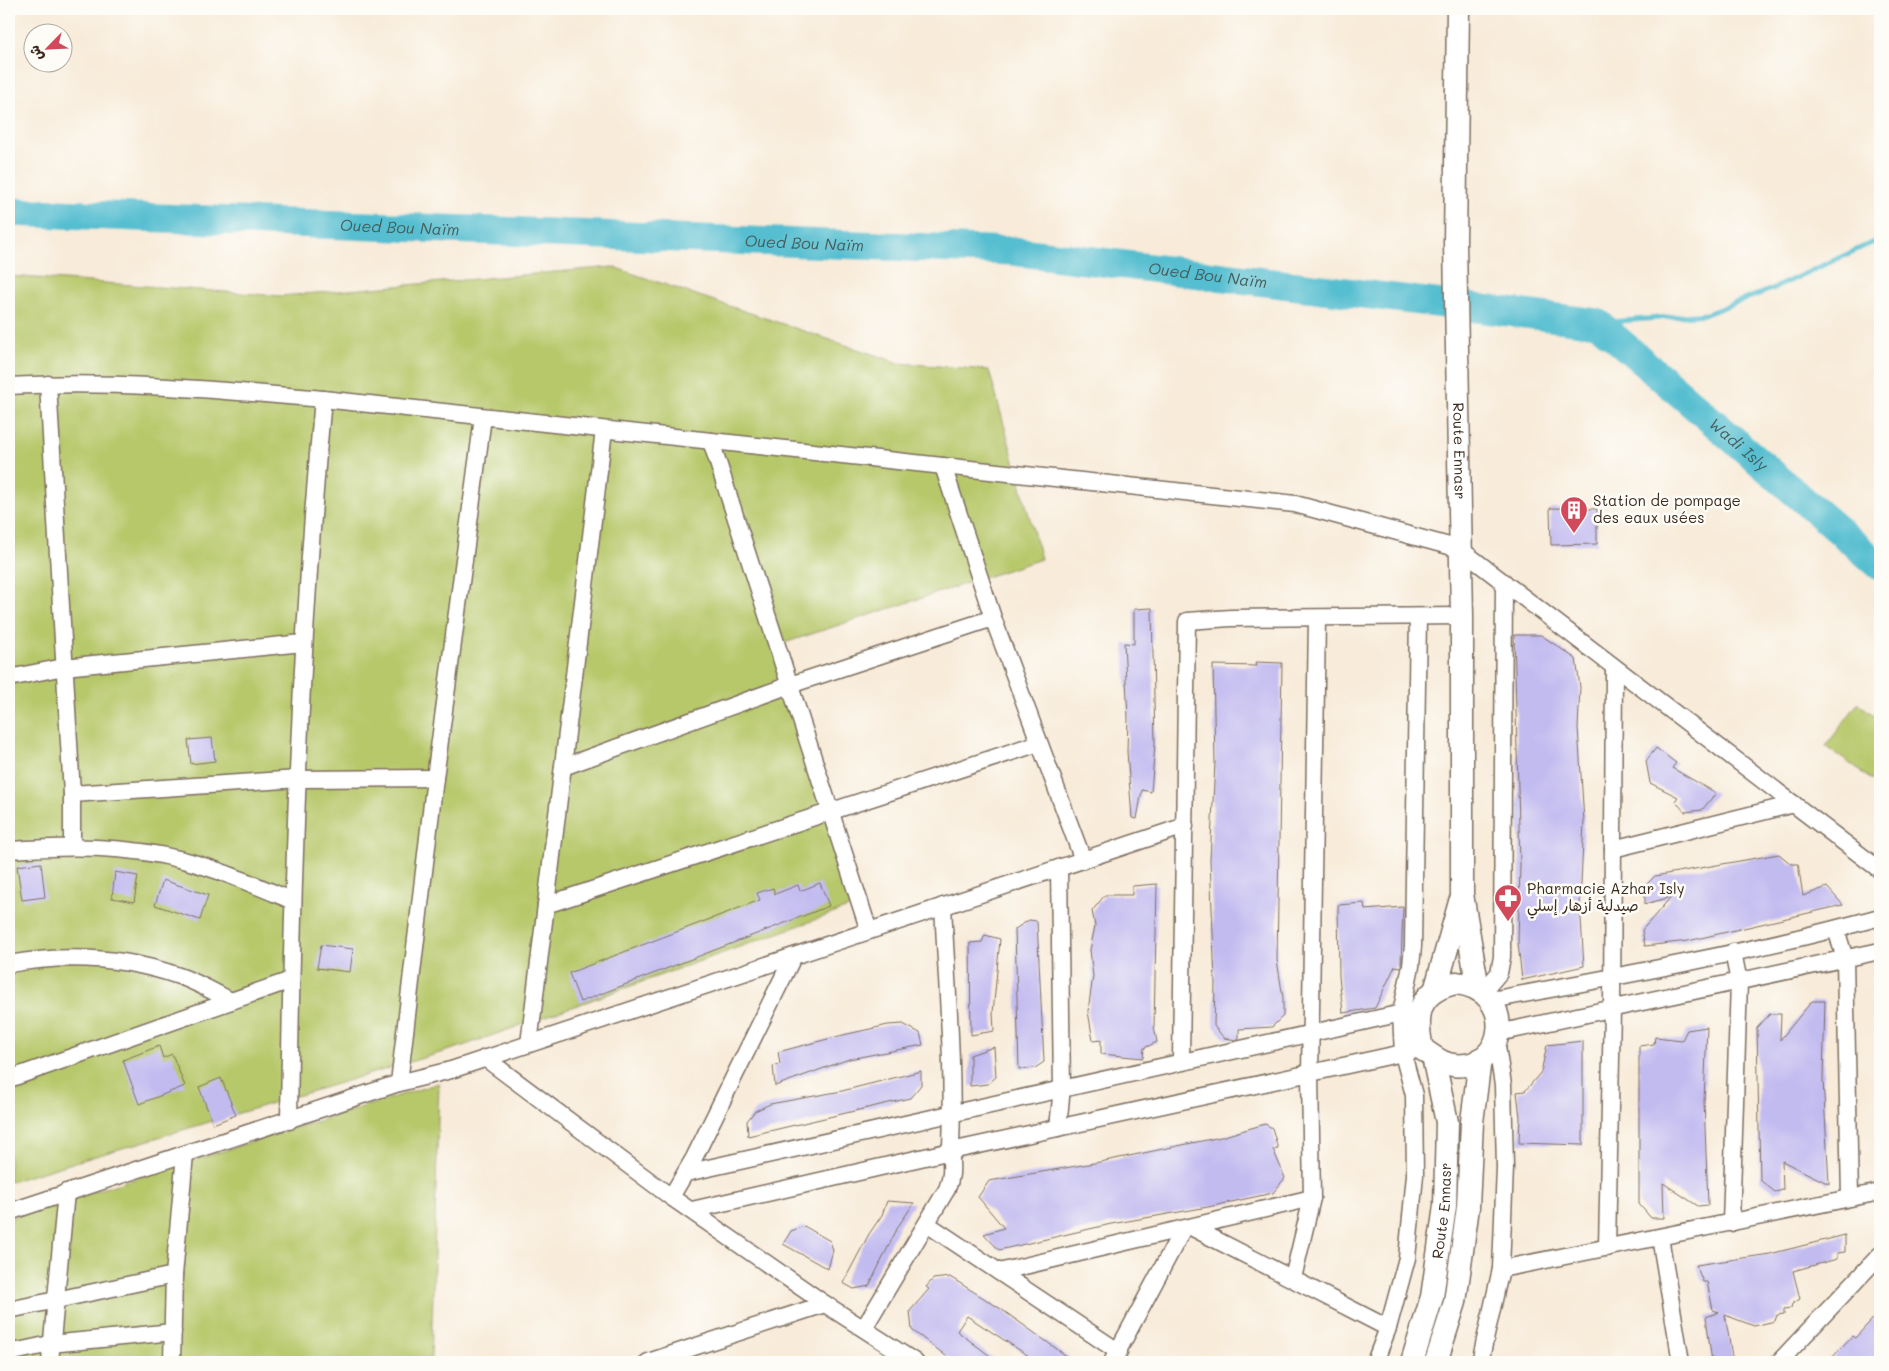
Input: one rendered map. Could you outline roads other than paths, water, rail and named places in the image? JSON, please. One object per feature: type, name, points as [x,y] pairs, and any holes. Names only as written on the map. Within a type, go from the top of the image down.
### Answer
[{"type":"main road","name":"Route Ennasr","points":[[1458,9],[1455,243],[1462,616],[1462,894],[1484,994]]},
{"type":"main road","name":"Route Ennasr","points":[[1435,991],[1462,894]]},
{"type":"main road","points":[[1456,984],[1484,994],[1499,1022],[1497,1037],[1490,1051],[1480,1059],[1461,1066],[1451,1065],[1419,1053],[1418,1029],[1411,1011],[1435,991],[1456,984]]},
{"type":"main road","name":"Route Ennasr","points":[[1412,1362],[1432,1297],[1445,1206],[1448,1122],[1419,1053]]},
{"type":"main road","name":"Route Ennasr","points":[[1436,1362],[1455,1302],[1468,1206],[1472,1122],[1480,1059]]},
{"type":"street","points":[[48,384],[72,794],[72,845]]},
{"type":"street","points":[[9,386],[48,384],[194,388],[323,400],[1295,504],[1460,549],[1880,870]]},
{"type":"street","points":[[289,1121],[293,901],[303,643],[323,400]]},
{"type":"street","points":[[399,1084],[435,778],[483,417]]},
{"type":"street","points":[[528,1044],[604,430]]},
{"type":"street","points":[[711,441],[869,931]]},
{"type":"street","points":[[943,466],[993,618],[1083,860]]},
{"type":"street","points":[[1484,994],[1499,973],[1502,957],[1504,582]]},
{"type":"street","points":[[1181,1061],[1187,621],[1231,618],[1317,619],[1462,616]]},
{"type":"street","points":[[686,1173],[1062,1087],[1411,1011],[1418,617]]},
{"type":"street","points":[[563,767],[790,684],[993,618]]},
{"type":"street","points":[[1292,1278],[1312,1198],[1310,1074],[1317,619]]},
{"type":"street","points":[[9,678],[64,667],[303,643]]},
{"type":"street","points":[[1607,1248],[1612,1009],[1614,667]]},
{"type":"street","points":[[546,905],[1039,743]]},
{"type":"street","points":[[72,794],[299,779],[435,778]]},
{"type":"street","points":[[1613,849],[1794,804]]},
{"type":"street","points":[[9,1212],[399,1084],[528,1044],[1185,826]]},
{"type":"street","points":[[9,850],[72,845],[147,852],[217,870],[293,901]]},
{"type":"street","points":[[1058,1128],[1062,1087],[1059,868]]},
{"type":"street","points":[[864,1328],[927,1224],[951,1180],[953,1168],[951,1151],[953,1112],[943,906]]},
{"type":"street","points":[[1484,994],[1612,977],[1836,929],[1880,917]]},
{"type":"street","points":[[1836,929],[1845,958],[1850,1196]]},
{"type":"street","points":[[1480,1362],[1501,1269],[1505,1167],[1503,1085],[1497,1037],[1612,1009],[1880,951]]},
{"type":"street","points":[[1731,1224],[1739,982],[1733,952]]},
{"type":"street","points":[[671,1197],[686,1173],[793,957]]},
{"type":"street","points":[[9,964],[42,960],[100,959],[143,965],[181,976],[231,1000]]},
{"type":"street","points":[[9,1079],[291,980]]},
{"type":"street","points":[[692,1210],[951,1151],[1310,1074],[1419,1053],[1414,1095],[1415,1175],[1407,1258],[1388,1328],[1375,1362]]},
{"type":"street","points":[[485,1058],[671,1197],[825,1304],[915,1362]]},
{"type":"street","points":[[172,1362],[174,1275],[185,1154]]},
{"type":"street","points":[[50,1362],[50,1344],[66,1192]]},
{"type":"street","points":[[1501,1269],[1731,1224],[1850,1196],[1880,1192]]},
{"type":"street","points":[[999,1272],[1312,1198]]},
{"type":"street","points":[[927,1224],[999,1272],[1116,1357],[1187,1228]]},
{"type":"street","points":[[1187,1228],[1292,1278],[1388,1328]]},
{"type":"street","points":[[1660,1237],[1681,1362]]},
{"type":"street","points":[[1779,1362],[1880,1255]]},
{"type":"street","points":[[9,1310],[174,1275]]},
{"type":"street","points":[[648,1362],[825,1304]]},
{"type":"street","points":[[9,1353],[50,1344],[174,1332]]},
{"type":"waterway","name":"Oued Bou Naïm","points":[[9,212],[1012,251],[1598,323],[1880,566]]},
{"type":"waterway","points":[[1598,323],[1706,314],[1772,289],[1880,239]]},
{"type":"place","name":"Station de pompage des eaux usées","points":[[1574,534]]},
{"type":"place","name":"Pharmacie Azhar Isly صيدلية أزهار إسلي","points":[[1508,922]]},
{"type":"water label","name":"Wadi Isly","points":[[1739,445]]}]
